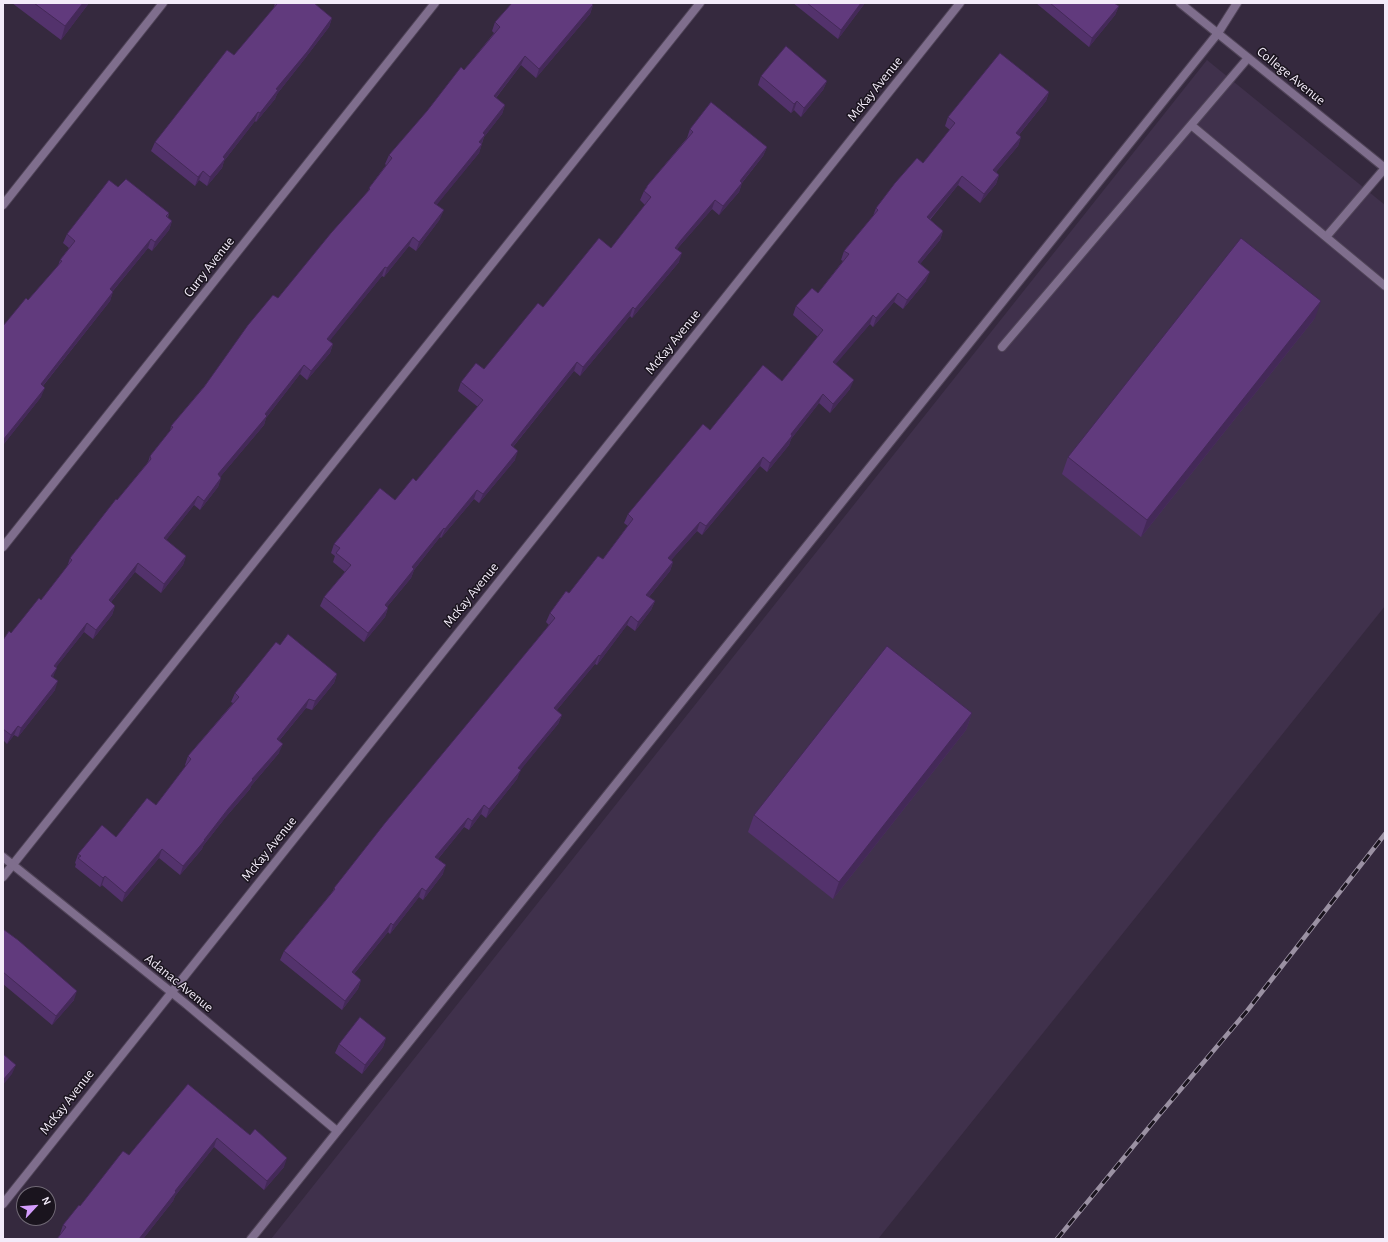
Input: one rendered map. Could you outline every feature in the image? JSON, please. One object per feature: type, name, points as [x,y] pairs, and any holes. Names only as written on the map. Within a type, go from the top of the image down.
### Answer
[{"type":"street","points":[[3,205],[163,3]]},
{"type":"street","name":"Curry Avenue","points":[[3,547],[435,3]]},
{"type":"street","points":[[3,877],[700,3]]},
{"type":"street","name":"McKay Avenue","points":[[3,1204],[960,3]]},
{"type":"street","name":"College Avenue","points":[[1180,3],[1385,168]]},
{"type":"street","points":[[251,1239],[1218,33],[1237,3]]},
{"type":"street","points":[[1002,347],[1248,58]]},
{"type":"street","points":[[1191,125],[1385,286]]},
{"type":"street","points":[[1326,237],[1385,168]]},
{"type":"street","name":"Adanac Avenue","points":[[3,857],[171,992],[337,1131]]},
{"type":"shaded area","points":[[1207,60],[1385,205],[1385,606],[878,1239],[271,1239]]},
{"type":"building","points":[[34,3],[83,3],[65,26]]},
{"type":"building","points":[[276,3],[314,3],[332,18],[307,52],[276,89],[278,90],[260,113],[258,112],[223,157],[225,159],[210,177],[203,171],[198,177],[155,142],[227,50],[234,55],[277,4]]},
{"type":"building","points":[[512,3],[591,3],[593,5],[539,69],[525,56],[494,96],[505,105],[483,133],[485,135],[479,142],[482,144],[434,203],[444,210],[419,242],[413,237],[387,268],[385,267],[327,339],[333,344],[311,371],[304,365],[265,414],[267,416],[218,474],[221,478],[204,501],[198,496],[164,538],[186,556],[164,584],[138,563],[109,600],[115,606],[96,630],[87,623],[54,666],[57,668],[51,676],[58,681],[21,728],[18,726],[11,735],[3,729],[3,640],[9,631],[11,633],[39,598],[41,600],[72,560],[70,558],[116,499],[117,500],[151,459],[150,456],[173,427],[171,426],[204,387],[248,325],[273,295],[278,298],[331,233],[370,189],[369,188],[392,158],[389,155],[427,111],[461,67],[464,70],[500,27],[495,22]]},
{"type":"building","points":[[807,3],[861,3],[841,30]]},
{"type":"building","points":[[1050,3],[1114,3],[1119,6],[1092,38]]},
{"type":"building","points":[[786,46],[827,81],[804,108],[797,101],[794,104],[761,76]]},
{"type":"building","points":[[1000,53],[1049,92],[1016,133],[1021,137],[993,170],[999,175],[984,194],[962,176],[927,217],[943,231],[918,262],[930,272],[907,300],[898,293],[876,318],[873,315],[833,362],[854,380],[833,404],[823,394],[770,463],[763,457],[706,526],[700,522],[668,558],[673,562],[646,595],[655,601],[638,622],[631,616],[600,656],[599,655],[554,708],[562,715],[518,768],[521,770],[489,809],[484,805],[472,821],[468,818],[435,857],[446,865],[426,891],[422,888],[393,925],[391,923],[352,972],[361,980],[345,1001],[284,951],[335,889],[334,888],[385,823],[555,618],[550,613],[566,591],[569,593],[598,556],[603,559],[633,519],[628,514],[703,424],[710,430],[763,365],[782,381],[823,330],[796,306],[812,288],[818,293],[849,254],[844,251],[878,210],[876,208],[895,183],[917,158],[923,163],[955,123],[948,117]]},
{"type":"building","points":[[711,102],[767,147],[740,181],[742,183],[723,206],[715,200],[681,240],[675,248],[682,253],[635,309],[633,307],[583,367],[577,362],[511,445],[518,451],[483,494],[477,490],[445,529],[444,528],[412,567],[414,569],[385,605],[388,608],[368,633],[324,597],[351,565],[336,553],[340,548],[334,544],[380,488],[395,500],[413,478],[416,481],[483,400],[461,382],[476,363],[484,369],[538,303],[543,307],[599,238],[611,248],[651,197],[644,191],[647,186],[693,132],[690,129]]},
{"type":"building","points":[[126,179],[169,213],[166,216],[172,221],[155,242],[151,239],[110,289],[113,292],[41,384],[45,388],[3,440],[3,326],[26,298],[28,300],[62,261],[60,260],[75,241],[67,234],[109,180],[118,187]]},
{"type":"building","points":[[1241,238],[1321,301],[1147,520],[1068,457]]},
{"type":"building","points":[[288,634],[337,674],[315,701],[309,699],[277,739],[283,744],[252,779],[253,780],[183,866],[162,849],[125,893],[105,876],[103,878],[78,858],[81,856],[78,854],[102,825],[116,837],[147,798],[156,805],[191,759],[188,756],[239,697],[235,693],[276,642],[280,645]]},
{"type":"building","points":[[887,646],[972,713],[839,882],[754,815]]},
{"type":"building","points":[[3,929],[18,940],[77,991],[56,1016],[3,972]]},
{"type":"building","points":[[360,1017],[386,1038],[365,1065],[339,1044]]},
{"type":"building","points":[[3,1054],[16,1065],[3,1080]]},
{"type":"building","points":[[188,1084],[250,1135],[255,1129],[287,1158],[267,1181],[217,1138],[139,1239],[57,1239],[66,1227],[63,1225],[79,1205],[80,1206],[123,1151],[129,1155]]},
{"type":"railway","points":[[1057,1239],[1247,1011],[1385,834]]}]
